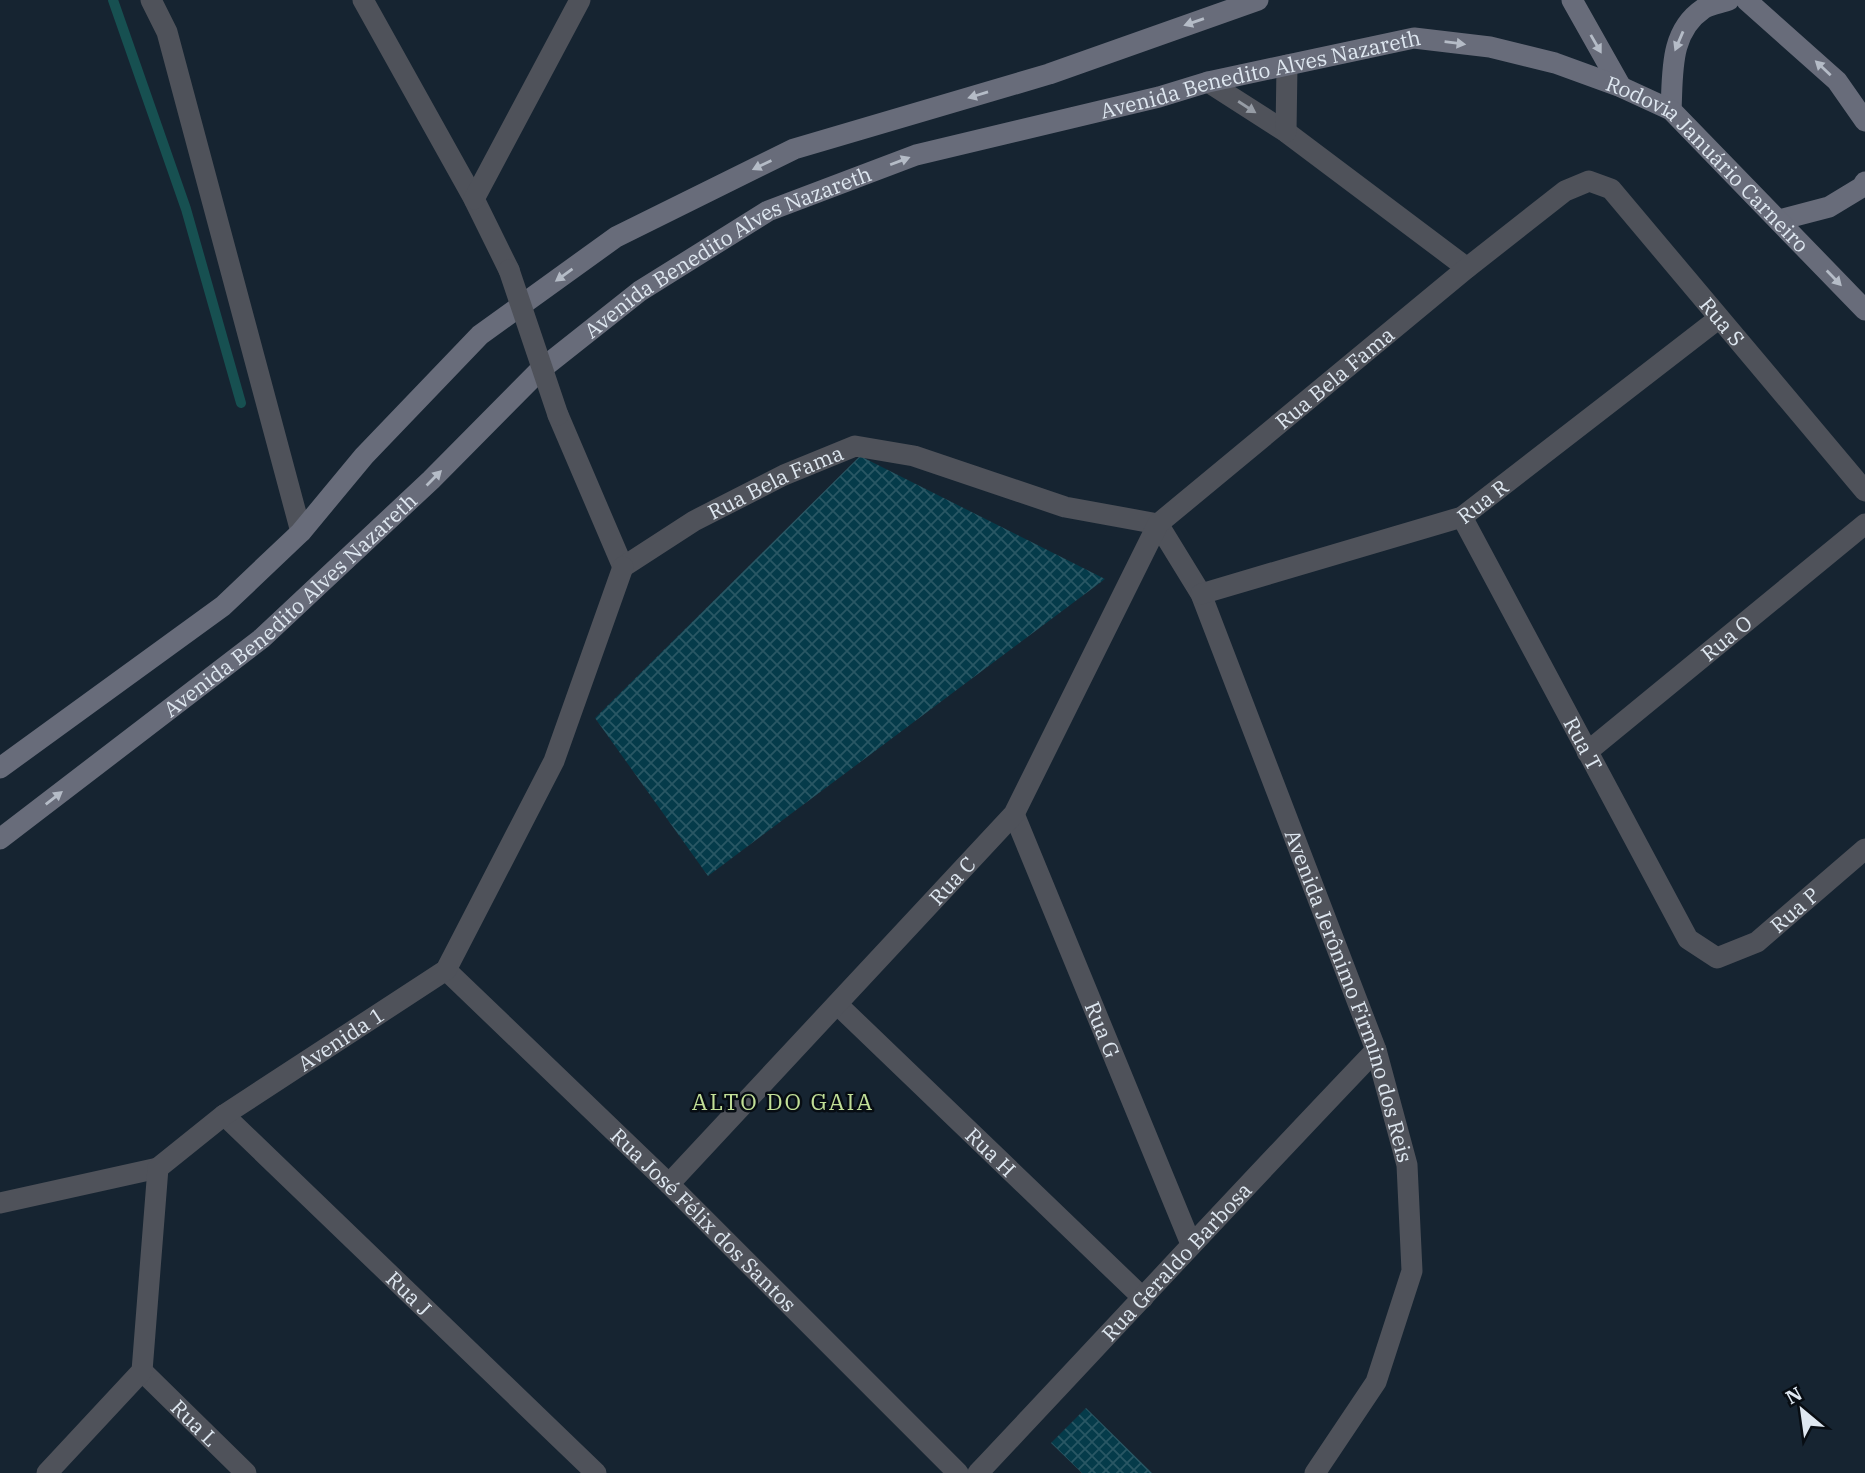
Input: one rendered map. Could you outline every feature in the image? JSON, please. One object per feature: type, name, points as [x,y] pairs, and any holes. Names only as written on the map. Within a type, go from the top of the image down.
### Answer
[{"type":"main road","name":"Avenida Benedito Alves Nazareth","points":[[0,768],[223,606],[301,532],[364,456],[480,335],[616,237],[794,149],[1049,74],[1258,0]]},
{"type":"main road","name":"Rodovia Januário Carneiro","points":[[1572,0],[1621,88],[1671,110],[1865,310]]},
{"type":"main road","points":[[1671,110],[1674,52],[1684,29],[1704,8],[1729,0]]},
{"type":"main road","points":[[1746,0],[1837,81],[1865,121]]},
{"type":"main road","name":"Avenida Benedito Alves Nazareth","points":[[0,839],[261,639],[431,480],[539,370],[640,291],[768,211],[916,155],[1159,97],[1208,82],[1414,38],[1490,47],[1555,63],[1621,88]]},
{"type":"main road","points":[[1779,220],[1829,207],[1862,187],[1865,182]]},
{"type":"street","points":[[151,0],[166,32],[301,532]]},
{"type":"street","points":[[363,0],[474,199],[509,270],[558,415],[624,567]]},
{"type":"street","points":[[474,199],[580,0]]},
{"type":"street","points":[[1286,132],[1287,65]]},
{"type":"street","points":[[1208,82],[1286,132],[1467,268]]},
{"type":"street","name":"Rua S","points":[[1565,191],[1588,181],[1611,189],[1865,491]]},
{"type":"street","name":"Rua Bela Fama","points":[[624,567],[694,521],[785,475],[855,446],[914,456],[1065,507],[1157,524],[1467,268],[1565,191]]},
{"type":"street","name":"Rua R","points":[[1200,594],[1462,517],[1718,319]]},
{"type":"street","name":"Rua T","points":[[1462,517],[1688,939],[1717,958]]},
{"type":"street","name":"Avenida Jerônimo Firmino dos Reis","points":[[1157,524],[1200,594],[1376,1049],[1407,1165],[1412,1271],[1376,1382],[1315,1473]]},
{"type":"street","name":"Rua C","points":[[668,1184],[1014,814],[1157,524]]},
{"type":"street","name":"Rua O","points":[[1587,752],[1865,524]]},
{"type":"street","name":"Avenida 1","points":[[158,1168],[224,1115],[446,971],[554,761],[624,567]]},
{"type":"street","name":"Rua G","points":[[1014,814],[1191,1244]]},
{"type":"street","name":"Rua P","points":[[1717,958],[1757,942],[1865,849]]},
{"type":"street","name":"Rua José Félix dos Santos","points":[[446,971],[668,1184],[958,1473]]},
{"type":"street","name":"Rua H","points":[[838,1005],[1143,1298]]},
{"type":"street","name":"Rua Geraldo Barbosa","points":[[978,1473],[1376,1049]]},
{"type":"street","name":"Rua J","points":[[224,1115],[596,1473]]},
{"type":"street","points":[[0,1203],[158,1168],[142,1371],[47,1473]]},
{"type":"street","name":"Rua L","points":[[142,1371],[246,1473]]},
{"type":"building","points":[[860,456],[1105,579],[708,876],[595,718]]},
{"type":"building","points":[[1086,1408],[1152,1473],[1082,1473],[1051,1443]]},
{"type":"waterway","points":[[113,0],[186,209],[241,403]]},
{"type":"district","name":"ALTO DO GAIA","points":[[783,1101]]}]
